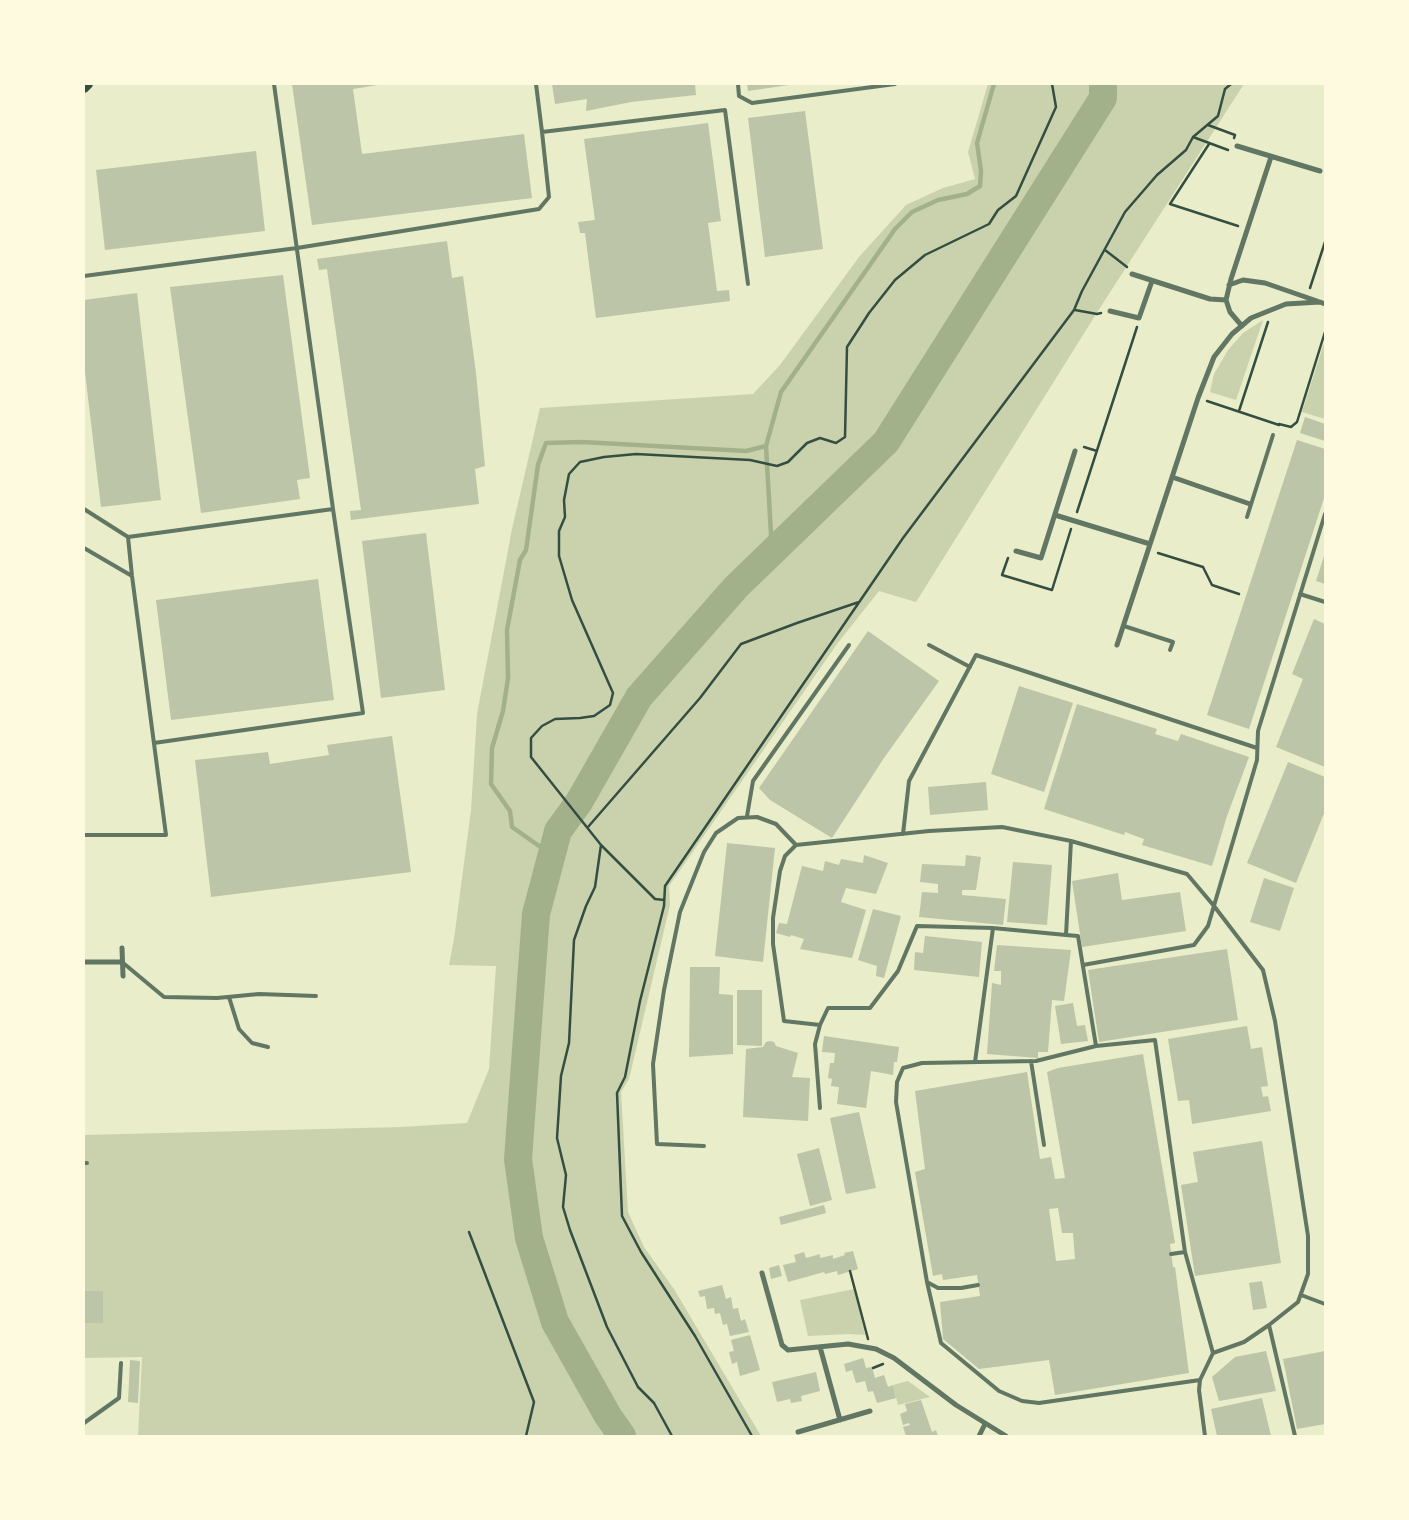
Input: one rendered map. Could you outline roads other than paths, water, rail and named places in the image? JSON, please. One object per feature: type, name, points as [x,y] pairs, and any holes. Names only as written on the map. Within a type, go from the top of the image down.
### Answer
[{"type":"main road","points":[[84,88],[88,84]]},
{"type":"street","points":[[1237,146],[1320,172]]},
{"type":"street","points":[[1242,326],[1230,312],[1226,300],[1229,285],[1271,157]]},
{"type":"street","points":[[1132,274],[1210,299],[1226,300]]},
{"type":"street","points":[[1229,285],[1243,280],[1265,283],[1323,303]]},
{"type":"street","points":[[1110,311],[1138,318],[1152,281]]},
{"type":"street","points":[[1117,645],[1198,398],[1214,357],[1232,334],[1252,318],[1286,304],[1323,303]]},
{"type":"street","points":[[1016,551],[1041,558],[1075,451]]},
{"type":"street","points":[[1172,478],[1250,504]]},
{"type":"street","points":[[1055,515],[1149,547]]},
{"type":"street","points":[[122,948],[123,976]]},
{"type":"street","points":[[84,962],[122,962]]},
{"type":"street","points":[[762,1273],[784,1348],[792,1351],[848,1344],[870,1348],[894,1358],[956,1405],[1006,1436]]},
{"type":"street","points":[[820,1347],[840,1420]]},
{"type":"street","points":[[798,1432],[870,1411]]},
{"type":"street","points":[[978,1436],[985,1424]]},
{"type":"lane","points":[[154,743],[363,713],[274,84]]},
{"type":"lane","points":[[84,276],[297,248],[540,208],[549,197],[536,84]]},
{"type":"lane","points":[[738,84],[739,96],[752,103],[895,84]]},
{"type":"lane","points":[[542,132],[726,110],[748,284]]},
{"type":"lane","points":[[1246,516],[1273,435]]},
{"type":"lane","points":[[84,509],[128,537],[333,509]]},
{"type":"lane","points":[[1084,965],[1194,945],[1208,926],[1257,760],[1258,731],[1325,514]]},
{"type":"lane","points":[[84,835],[166,835],[128,537]]},
{"type":"lane","points":[[84,548],[132,576]]},
{"type":"lane","points":[[1300,594],[1325,602]]},
{"type":"lane","points":[[1124,626],[1173,642],[1170,650]]},
{"type":"lane","points":[[747,816],[753,780],[849,645]]},
{"type":"lane","points":[[929,645],[970,667]]},
{"type":"lane","points":[[903,834],[909,781],[976,655],[1257,748]]},
{"type":"lane","points":[[704,1146],[658,1144],[653,1064],[657,1031],[680,912],[704,852],[716,833],[738,818],[747,816],[757,817],[776,824],[796,846]]},
{"type":"lane","points":[[820,1025],[784,1021],[773,944],[773,918],[780,870],[785,856],[796,846],[903,834],[1002,827],[1071,841],[1187,874],[1263,970],[1275,1021],[1308,1236],[1308,1274],[1298,1302],[1244,1342],[1213,1354]]},
{"type":"lane","points":[[1066,935],[1071,841]]},
{"type":"lane","points":[[820,1108],[815,1044],[820,1025],[828,1008],[870,1008],[898,971],[917,926],[994,928],[1078,936],[1096,1046]]},
{"type":"lane","points":[[975,1062],[994,928]]},
{"type":"lane","points":[[122,962],[164,997],[228,997],[259,994],[316,996]]},
{"type":"lane","points":[[228,997],[240,1029],[252,1043],[268,1047]]},
{"type":"lane","points":[[1200,1380],[1039,1403],[1022,1401],[999,1391],[941,1344],[927,1282],[896,1102],[897,1082],[903,1068],[922,1062],[1031,1061],[1096,1046],[1155,1040],[1185,1252],[1213,1354],[1200,1380],[1199,1390],[1205,1436]]},
{"type":"lane","points":[[1031,1061],[1044,1145]]},
{"type":"lane","points":[[1171,1254],[1185,1252]]},
{"type":"lane","points":[[927,1282],[938,1288],[978,1286]]},
{"type":"lane","points":[[1301,1295],[1325,1304]]},
{"type":"lane","points":[[1269,1325],[1295,1436]]},
{"type":"lane","points":[[84,1423],[119,1398],[121,1363]]},
{"type":"waterway","points":[[772,552],[766,446],[781,392],[895,229],[912,212],[938,200],[967,194],[980,186],[981,171],[977,143],[994,84]]},
{"type":"waterway","points":[[622,1436],[608,1416],[555,1322],[529,1238],[518,1159],[536,914],[558,831],[579,802],[639,697],[736,587],[886,442],[1103,98],[1103,84]]},
{"type":"waterway","points":[[552,855],[512,827],[510,811],[491,784],[492,748],[503,711],[508,678],[507,630],[520,560],[526,550],[538,465],[546,443],[582,442],[746,451],[766,446]]}]
